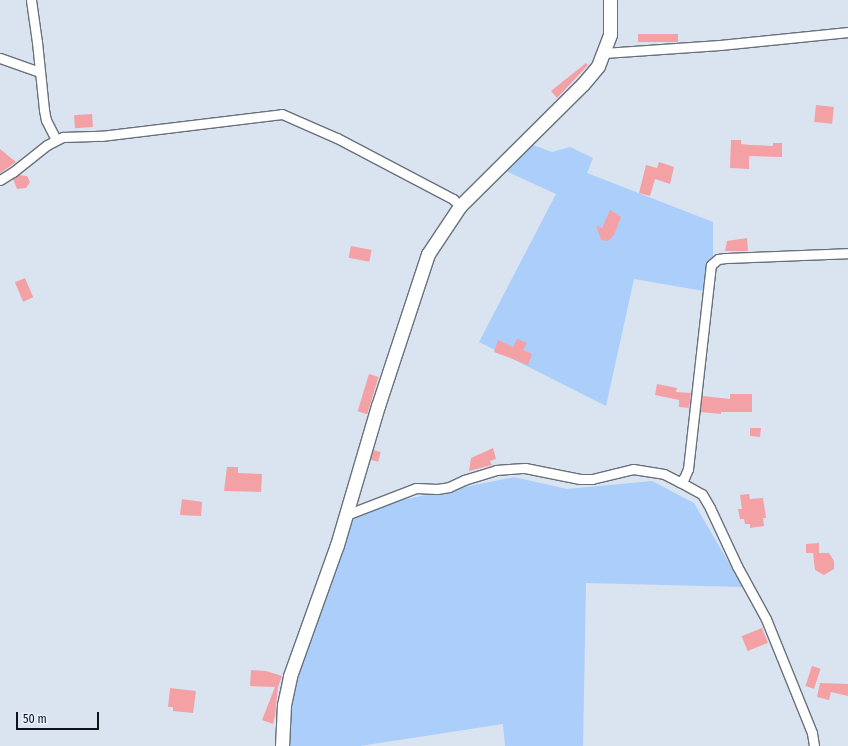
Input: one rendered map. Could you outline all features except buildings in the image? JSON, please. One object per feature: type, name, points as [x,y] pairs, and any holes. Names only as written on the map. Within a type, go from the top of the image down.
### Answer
[{"type":"main road","points":[[282,746],[284,705],[290,676],[319,601],[378,406],[428,254],[460,206],[583,84],[598,66],[610,34],[610,0]]},
{"type":"street","points":[[31,0],[46,120],[56,140]]},
{"type":"street","points":[[604,53],[720,45],[848,32]]},
{"type":"street","points":[[0,58],[40,72]]},
{"type":"street","points":[[0,180],[56,140],[63,137],[101,136],[282,114],[337,138],[453,199],[460,206]]},
{"type":"street","points":[[680,482],[686,475],[688,469],[711,265],[718,259],[725,258],[848,253]]},
{"type":"street","points":[[346,515],[416,488],[437,489],[449,487],[496,470],[525,468],[580,479],[603,477],[634,469],[664,474],[702,494],[710,508],[737,566],[766,619],[812,733],[814,746]]},
{"type":"shaded area","points":[[533,145],[552,152],[570,147],[593,158],[587,173],[713,222],[713,262],[704,291],[634,279],[606,406],[479,342],[556,194],[506,171]]},
{"type":"shaded area","points":[[514,477],[567,489],[652,481],[694,503],[743,587],[586,583],[583,746],[505,746],[503,724],[360,746],[290,746],[292,692],[354,517],[392,502]]}]
